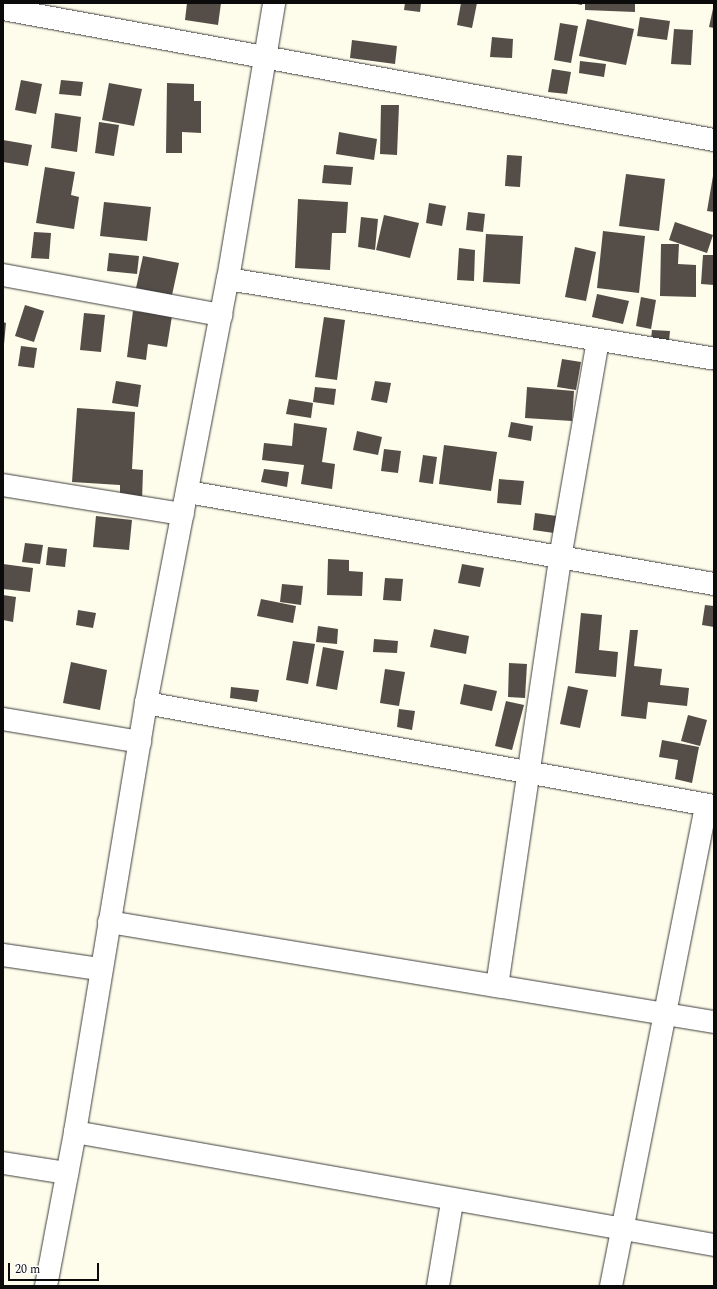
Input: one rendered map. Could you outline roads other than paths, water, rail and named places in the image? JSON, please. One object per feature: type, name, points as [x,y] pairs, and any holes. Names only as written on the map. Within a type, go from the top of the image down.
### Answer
[{"type":"street","points":[[46,1286],[75,1132],[100,969],[146,703],[228,279],[274,3]]},
{"type":"street","points":[[3,9],[265,56],[714,140]]},
{"type":"street","points":[[3,275],[221,315]]},
{"type":"street","points":[[228,279],[714,359]]},
{"type":"street","points":[[497,986],[560,558],[598,340]]},
{"type":"street","points":[[3,485],[183,514]]},
{"type":"street","points":[[188,492],[714,584]]},
{"type":"street","points":[[146,703],[528,774],[710,805],[662,1014],[611,1286]]},
{"type":"street","points":[[3,719],[140,742]]},
{"type":"street","points":[[109,922],[714,1022]]},
{"type":"street","points":[[3,955],[100,969]]},
{"type":"street","points":[[75,1132],[452,1202],[622,1228],[714,1245]]},
{"type":"street","points":[[3,1163],[67,1173]]},
{"type":"street","points":[[438,1286],[452,1202]]}]
